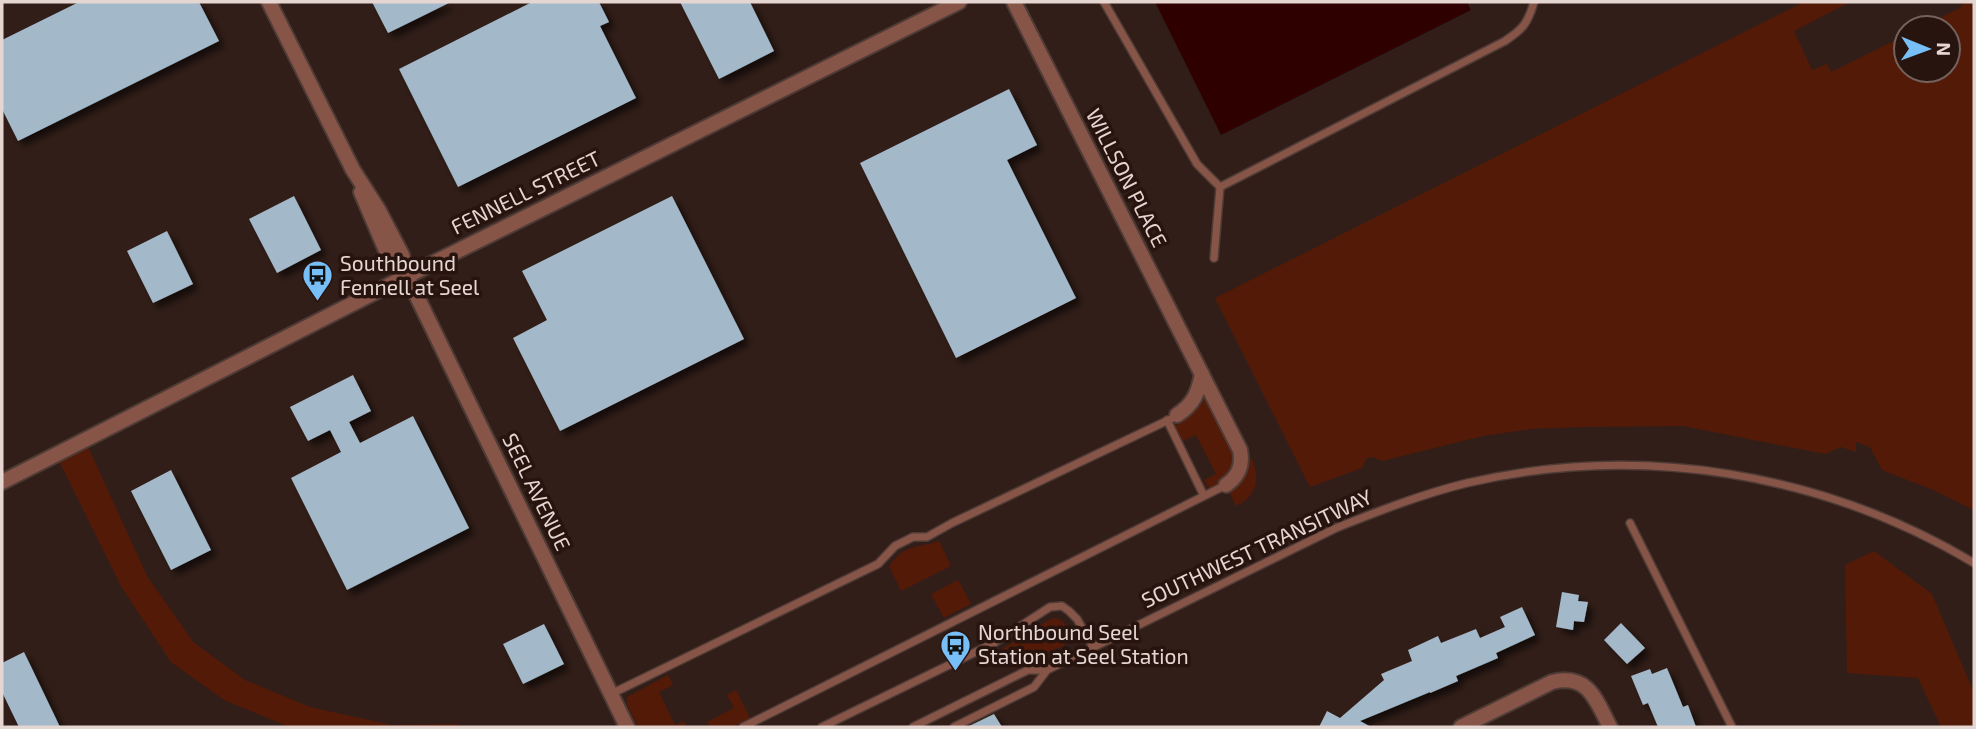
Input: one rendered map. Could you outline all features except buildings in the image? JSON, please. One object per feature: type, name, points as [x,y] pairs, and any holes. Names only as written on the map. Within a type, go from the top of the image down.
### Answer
[{"type":"street","name":"SEEL AVENUE","points":[[269,2],[353,170],[379,209],[402,255],[407,276],[627,727]]},
{"type":"street","name":"FENNELL STREET","points":[[2,482],[407,276],[959,2]]},
{"type":"street","name":"WILLSON PLACE","points":[[1014,2],[1240,450],[1241,463],[1237,475],[1226,485]]},
{"type":"street","points":[[1172,418],[1186,410],[1196,397],[1202,374]]},
{"type":"street","points":[[1461,727],[1563,679],[1575,681],[1594,694],[1610,727]]},
{"type":"lane","points":[[1104,2],[1196,164],[1220,187]]},
{"type":"lane","points":[[1220,187],[1505,41],[1521,31],[1530,17],[1534,2]]},
{"type":"lane","points":[[1214,258],[1220,187]]},
{"type":"lane","points":[[611,694],[878,564],[895,546],[913,537],[927,537],[1172,418],[1204,496]]},
{"type":"lane","name":"SOUTHWEST TRANSITWAY","points":[[954,727],[1034,687],[1047,670],[1336,528],[1379,511],[1465,484],[1544,470],[1642,465],[1703,470],[1768,481],[1804,489],[1872,512],[1928,537],[1974,563]]},
{"type":"lane","points":[[743,727],[1226,485]]},
{"type":"lane","points":[[1630,523],[1732,727]]},
{"type":"lane","points":[[822,727],[994,643],[1050,607],[1062,606],[1069,611],[1077,619],[1093,647]]},
{"type":"lane","name":"SOUTHWEST TRANSITWAY","points":[[913,727],[1028,670],[1047,670]]},
{"type":"shaded area","points":[[1155,2],[1467,2],[1471,10],[1221,135]]},
{"type":"shaded area","points":[[1804,2],[1850,2],[1794,31],[1812,70],[1827,64],[1831,72],[1892,42],[1892,84],[1962,84],[1962,14],[1948,14],[1960,8],[1964,2],[1974,2],[1974,510],[1882,470],[1870,447],[1856,442],[1856,452],[1841,447],[1825,454],[1683,426],[1531,429],[1483,436],[1382,461],[1373,457],[1367,458],[1362,468],[1310,487],[1215,298]]},
{"type":"shaded area","points":[[1204,400],[1210,400],[1225,428],[1234,460],[1228,478],[1209,489],[1204,480],[1216,474],[1196,435],[1182,441],[1175,426],[1194,413]]},
{"type":"shaded area","points":[[85,440],[147,576],[193,642],[245,680],[310,707],[392,725],[461,724],[452,727],[289,727],[224,700],[171,662],[122,588],[56,455]]},
{"type":"shaded area","points":[[1252,459],[1256,474],[1255,487],[1243,502],[1236,506],[1228,489],[1243,478],[1248,470],[1249,460]]},
{"type":"shaded area","points":[[939,541],[951,566],[901,591],[889,566],[906,550]]},
{"type":"shaded area","points":[[1874,551],[1932,594],[1974,693],[1974,727],[1941,727],[1918,678],[1847,673],[1845,565]]},
{"type":"shaded area","points":[[958,580],[971,604],[944,618],[931,594]]},
{"type":"shaded area","points":[[1055,618],[1067,626],[1069,641],[1013,669],[1002,649]]},
{"type":"shaded area","points":[[668,675],[673,685],[659,692],[675,725],[684,721],[687,727],[638,727],[627,705],[627,697]]},
{"type":"shaded area","points":[[736,690],[750,718],[732,727],[710,727],[707,722],[734,708],[727,695]]},
{"type":"place","name":"Southbound Fennell at Seel","points":[[317,303]]},
{"type":"place","name":"Northbound Seel Station at Seel Station","points":[[955,672]]}]
